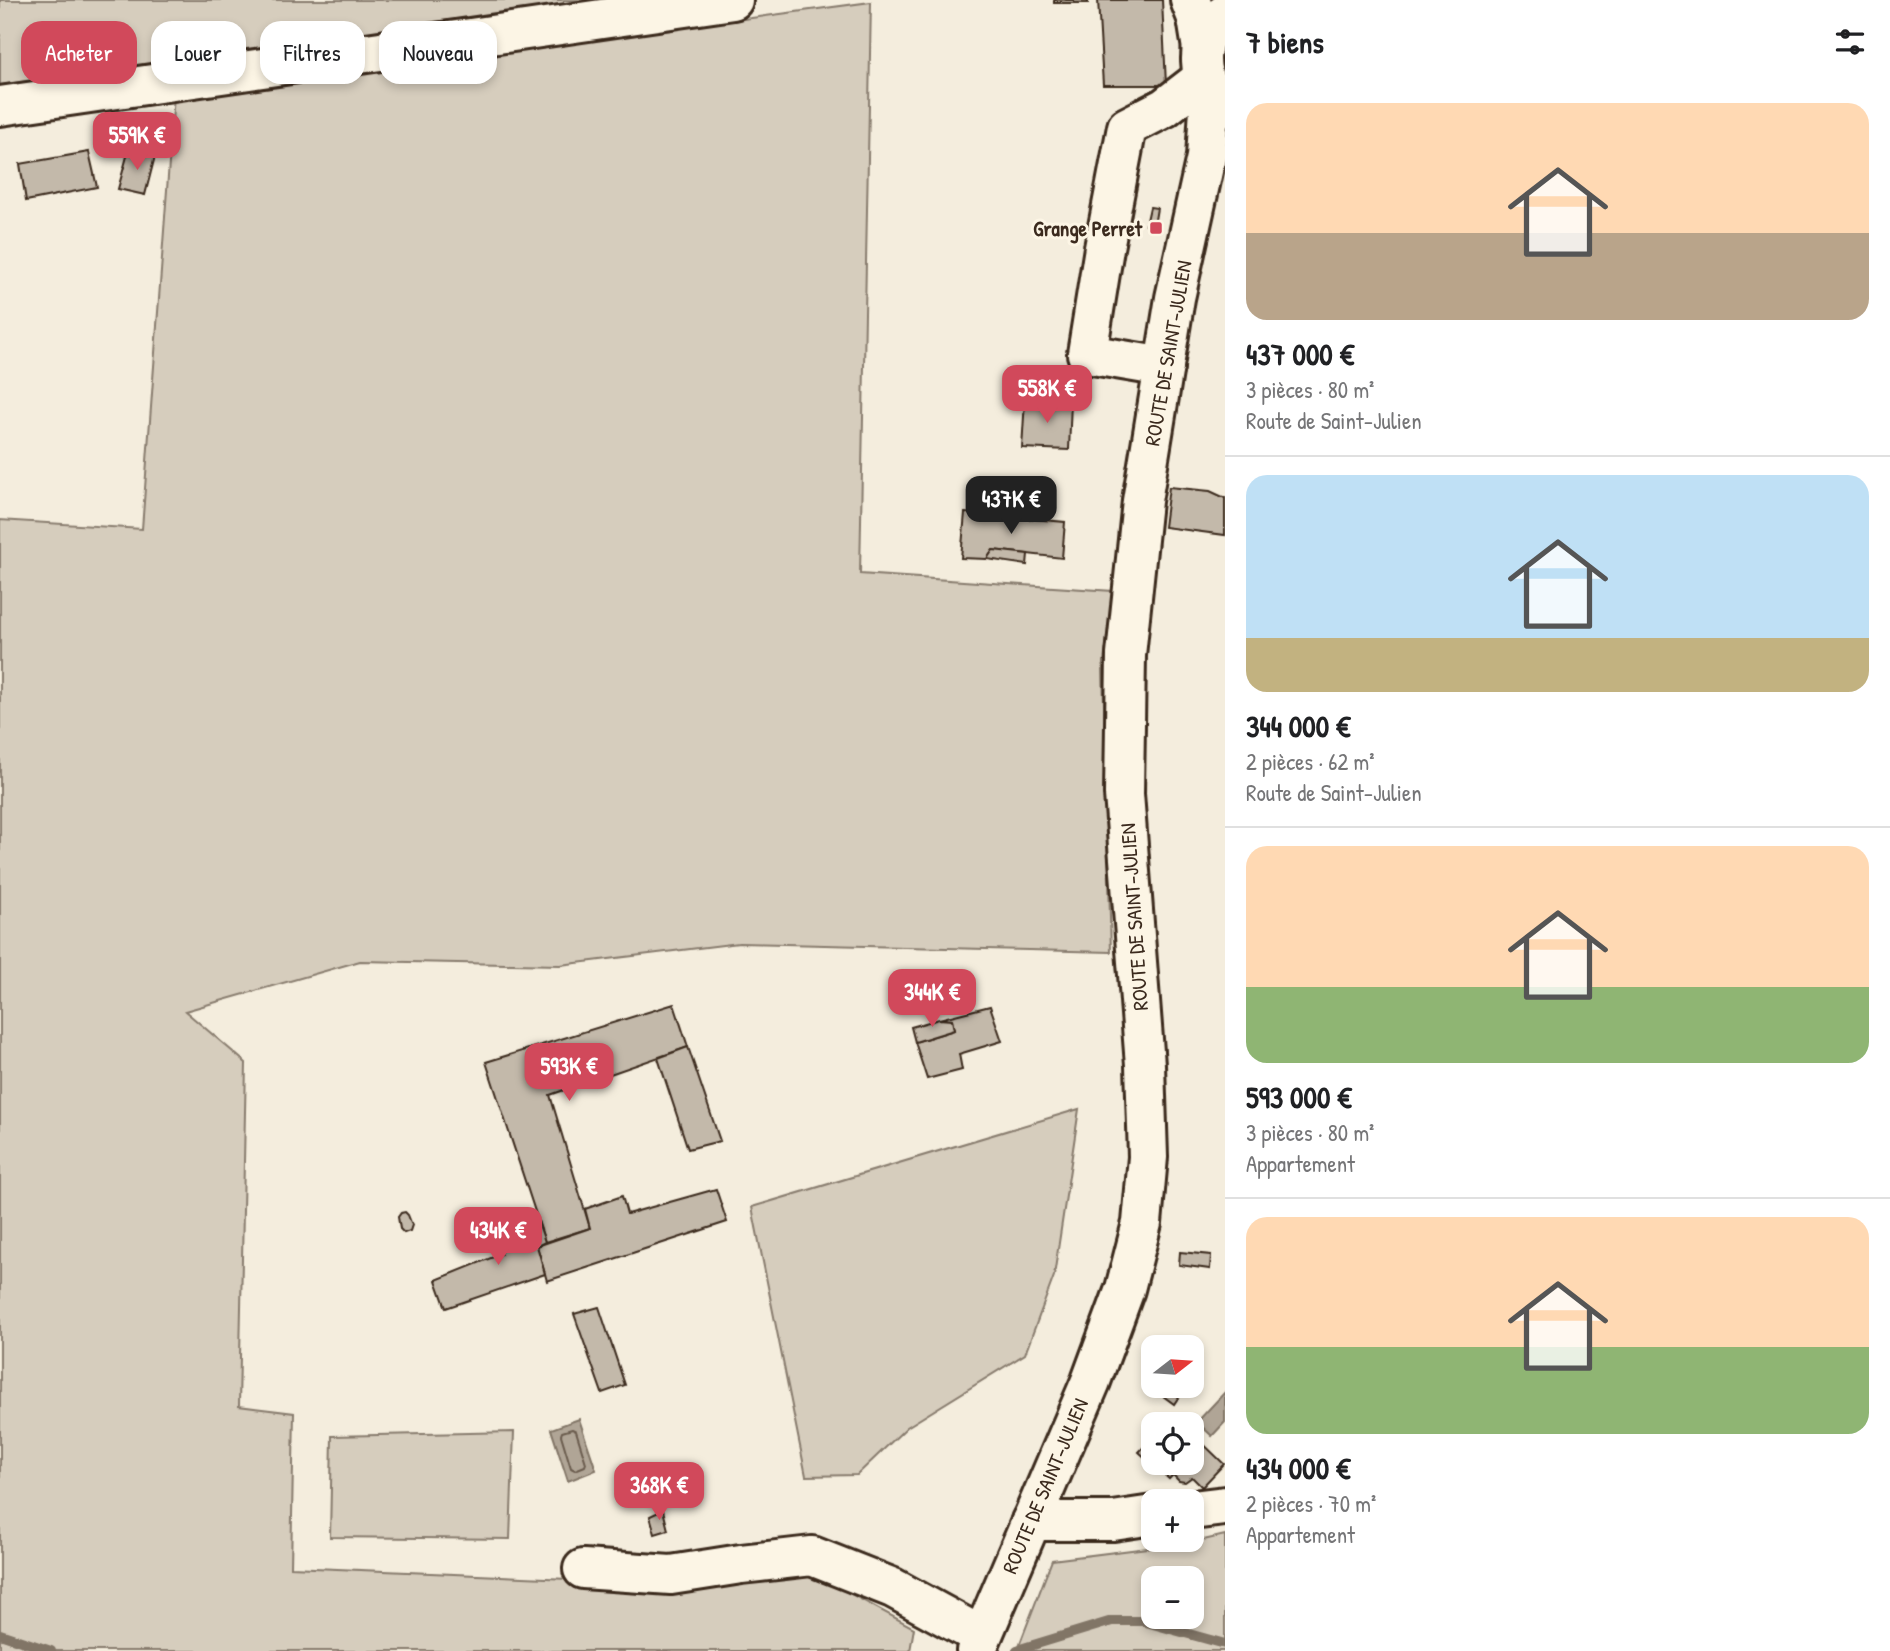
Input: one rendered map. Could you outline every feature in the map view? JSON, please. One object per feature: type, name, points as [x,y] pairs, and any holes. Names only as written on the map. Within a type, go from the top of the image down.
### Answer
[{"type":"main road","points":[[0,106],[733,0]]},
{"type":"main road","points":[[1164,368],[1087,354],[1127,127],[1164,108],[1209,45]]},
{"type":"main road","name":"ROUTE DE SAINT-JULIEN","points":[[979,1643],[1091,1381],[1125,1289],[1142,1223],[1148,1157],[1146,1065],[1124,794],[1126,655],[1142,501],[1175,299],[1216,149],[1209,45]]},
{"type":"main road","points":[[1204,1509],[1225,1506]]},
{"type":"main road","points":[[1031,1521],[1113,1521],[1141,1517]]},
{"type":"main road","points":[[583,1569],[671,1575],[741,1563],[812,1556],[893,1588],[979,1643]]},
{"type":"shaded area","points":[[0,0],[599,0],[451,21],[379,21],[379,31],[365,33],[365,21],[260,21],[260,48],[246,50],[246,21],[151,21],[151,64],[137,66],[137,21],[21,21],[21,82],[0,85]]},
{"type":"shaded area","points":[[871,2],[860,574],[1113,591],[1103,670],[1111,952],[739,943],[560,965],[360,961],[185,1011],[246,1063],[239,1406],[294,1413],[291,1567],[707,1585],[805,1569],[914,1628],[910,1651],[0,1651],[0,520],[142,529],[174,95],[260,84],[365,84],[365,70],[379,68],[379,84],[497,84],[497,52]]},
{"type":"shaded area","points":[[1079,1109],[1054,1276],[1025,1354],[907,1427],[857,1475],[806,1476],[752,1207]]},
{"type":"shaded area","points":[[514,1432],[510,1539],[330,1537],[332,1436]]},
{"type":"shaded area","points":[[1225,1535],[1225,1651],[1017,1651],[1052,1560],[1141,1549],[1141,1552],[1204,1552],[1204,1540]]},
{"type":"water","points":[[1225,1392],[1225,1422],[1212,1436],[1204,1429],[1204,1414]]},
{"type":"water","points":[[579,1419],[596,1470],[568,1481],[551,1429]]},
{"type":"building","points":[[1054,0],[1088,0],[1088,3],[1054,3]]},
{"type":"building","points":[[1098,0],[1162,0],[1166,85],[1103,85]]},
{"type":"building","points":[[129,149],[155,156],[145,195],[118,189]]},
{"type":"building","points":[[89,152],[97,187],[26,201],[20,164]]},
{"type":"building","points":[[1150,207],[1157,208],[1154,226],[1146,225]]},
{"type":"building","points":[[1025,400],[1071,402],[1069,450],[1022,448]]},
{"type":"building","points":[[1169,487],[1210,491],[1225,498],[1225,535],[1164,527]]},
{"type":"building","points":[[965,513],[1065,522],[1062,558],[993,550],[987,559],[961,558]]},
{"type":"building","points":[[993,550],[1028,554],[1027,565],[987,559]]},
{"type":"building","points":[[674,1004],[688,1047],[550,1095],[590,1228],[545,1242],[486,1062]]},
{"type":"building","points":[[990,1006],[1002,1041],[959,1054],[962,1070],[927,1079],[915,1042],[954,1030],[952,1020],[939,1019]]},
{"type":"building","points":[[939,1019],[952,1020],[954,1030],[915,1042],[911,1027]]},
{"type":"building","points":[[688,1047],[720,1141],[688,1149],[658,1058]]},
{"type":"building","points":[[716,1189],[727,1222],[547,1281],[537,1246],[590,1228],[585,1209],[622,1196],[627,1214]]},
{"type":"building","points":[[405,1212],[412,1225],[410,1231],[404,1233],[400,1229],[398,1217]]},
{"type":"building","points":[[537,1219],[545,1242],[537,1246],[545,1274],[446,1308],[436,1280],[501,1254],[495,1234]]},
{"type":"building","points":[[1180,1252],[1211,1255],[1210,1269],[1179,1265]]},
{"type":"building","points":[[599,1307],[625,1385],[602,1393],[574,1314]]},
{"type":"building","points":[[1166,1398],[1178,1398],[1174,1404]]},
{"type":"building","points":[[1204,1445],[1224,1464],[1202,1487],[1192,1477],[1185,1482],[1179,1481],[1173,1475],[1204,1475]]},
{"type":"building","points":[[663,1510],[668,1530],[655,1534],[650,1516]]},
{"type":"waterway","points":[[1017,1650],[1112,1621],[1142,1621],[1225,1644]]},
{"type":"waterway","points":[[0,1634],[51,1651]]},
{"type":"place","name":"Grange Perret","points":[[1156,228]]}]
